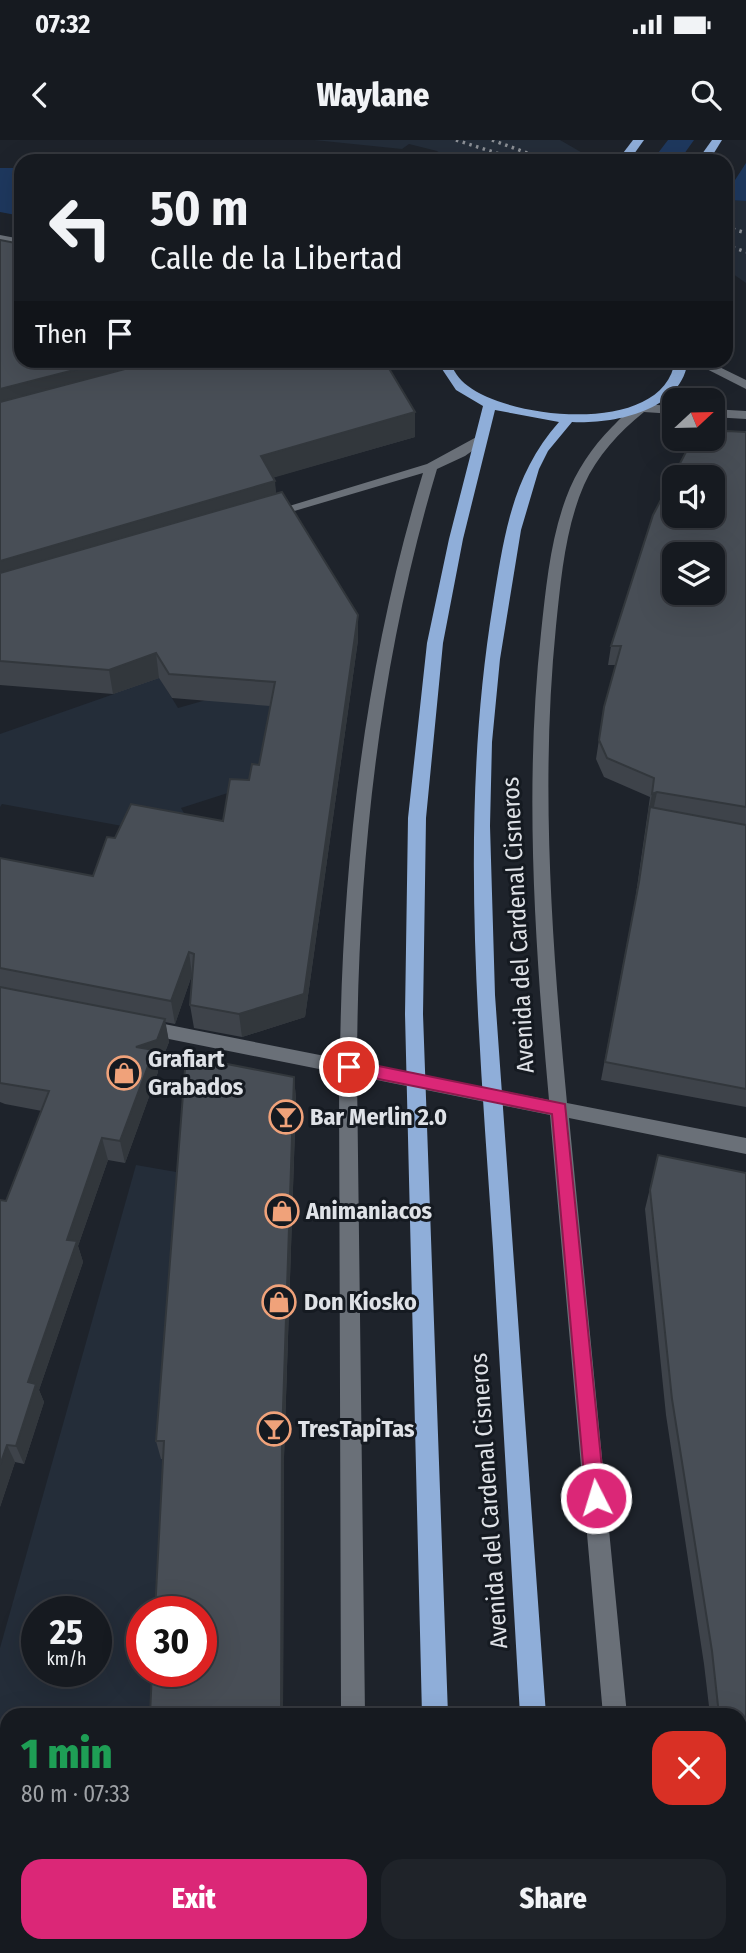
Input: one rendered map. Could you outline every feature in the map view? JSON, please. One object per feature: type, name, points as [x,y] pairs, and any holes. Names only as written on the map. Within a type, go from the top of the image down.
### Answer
[{"type":"highway","points":[[628,154],[639,140]]},
{"type":"highway","points":[[445,368],[464,390],[490,404],[514,412],[568,419],[605,417],[641,408],[663,394],[678,377],[680,368]]},
{"type":"highway","points":[[435,1708],[414,1014],[415,867],[430,676],[445,589],[490,404]]},
{"type":"highway","name":"Avenida del Cardenal Cisneros","points":[[533,1708],[487,998],[483,795],[491,671],[501,595],[512,541],[532,471],[540,455],[568,419]]},
{"type":"street","points":[[711,368],[746,385]]},
{"type":"street","points":[[641,408],[662,409]]},
{"type":"street","name":"Avenida del Cardenal Cisneros","points":[[614,1708],[547,982],[540,863],[541,716],[550,618],[566,522],[577,487],[604,443],[623,422],[641,408]]},
{"type":"street","points":[[725,414],[746,415]]},
{"type":"street","points":[[258,517],[431,467],[470,448],[482,438]]},
{"type":"street","points":[[353,1708],[349,1067],[358,839],[368,747],[398,579],[431,467]]},
{"type":"street","points":[[130,1024],[746,1146]]},
{"type":"shaded area","points":[[314,140],[560,140],[584,154],[441,154],[409,144],[402,149]]},
{"type":"shaded area","points":[[668,140],[694,140],[684,154],[657,154]]},
{"type":"shaded area","points":[[746,163],[746,201],[733,200],[733,183]]},
{"type":"shaded area","points":[[0,168],[14,168],[14,215],[0,212]]},
{"type":"shaded area","points":[[733,200],[746,201],[746,283],[733,274]]},
{"type":"shaded area","points":[[145,654],[178,708],[252,687],[276,706],[261,789],[234,791],[181,808],[192,827],[177,836],[2,804],[0,807],[0,734],[114,694]]},
{"type":"shaded area","points":[[136,1165],[182,1173],[161,1458],[169,1458],[162,1596],[126,1596],[126,1687],[157,1687],[156,1708],[0,1708],[0,1648]]},
{"type":"building","points":[[0,240],[14,243],[14,368],[82,368],[0,389]]},
{"type":"building","points":[[129,368],[389,368],[415,412],[261,456],[275,481],[0,561],[0,402]]},
{"type":"building","points":[[725,432],[746,432],[746,807],[657,792],[652,794],[654,778],[607,758],[599,740],[604,707],[621,646],[611,646],[653,515],[662,498],[662,528],[725,528],[725,465],[679,465],[686,452],[724,452]]},
{"type":"building","points":[[282,492],[358,615],[304,994],[239,1014],[190,1005],[194,954],[189,952],[171,1001],[0,968],[0,858],[93,876],[107,837],[115,838],[131,804],[223,821],[230,779],[249,780],[252,764],[259,765],[275,682],[169,674],[156,653],[109,670],[0,661],[0,573]]},
{"type":"building","points":[[650,807],[746,825],[746,1089],[605,1062],[639,882]]},
{"type":"building","points":[[0,987],[165,1019],[157,1040],[136,1047],[154,1050],[120,1141],[102,1138],[67,1240],[77,1241],[28,1382],[36,1384],[16,1446],[7,1445],[0,1465],[0,1200],[6,1201],[49,1091],[0,1083]]},
{"type":"building","points":[[186,1056],[294,1077],[282,1439],[281,1708],[150,1708],[151,1687],[217,1687],[217,1596],[156,1596],[164,1441],[156,1441]]},
{"type":"building","points":[[658,1155],[746,1173],[746,1708],[718,1708],[712,1651],[672,1399],[650,1190]]},
{"type":"railway","points":[[456,140],[499,154]]},
{"type":"railway","points":[[492,140],[530,154]]},
{"type":"railway","points":[[733,229],[746,233]]},
{"type":"railway","points":[[733,247],[746,252]]},
{"type":"place","name":"Grafiart Grabados","points":[[124,1073]]},
{"type":"place","name":"Bar Merlin 2.0","points":[[286,1117]]},
{"type":"place","name":"Animaniacos","points":[[282,1211]]},
{"type":"place","name":"Don Kiosko","points":[[279,1302]]},
{"type":"place","name":"TresTapiTas","points":[[274,1429]]},
{"type":"route","points":[[349,1067],[560,1109],[596,1498]]}]
